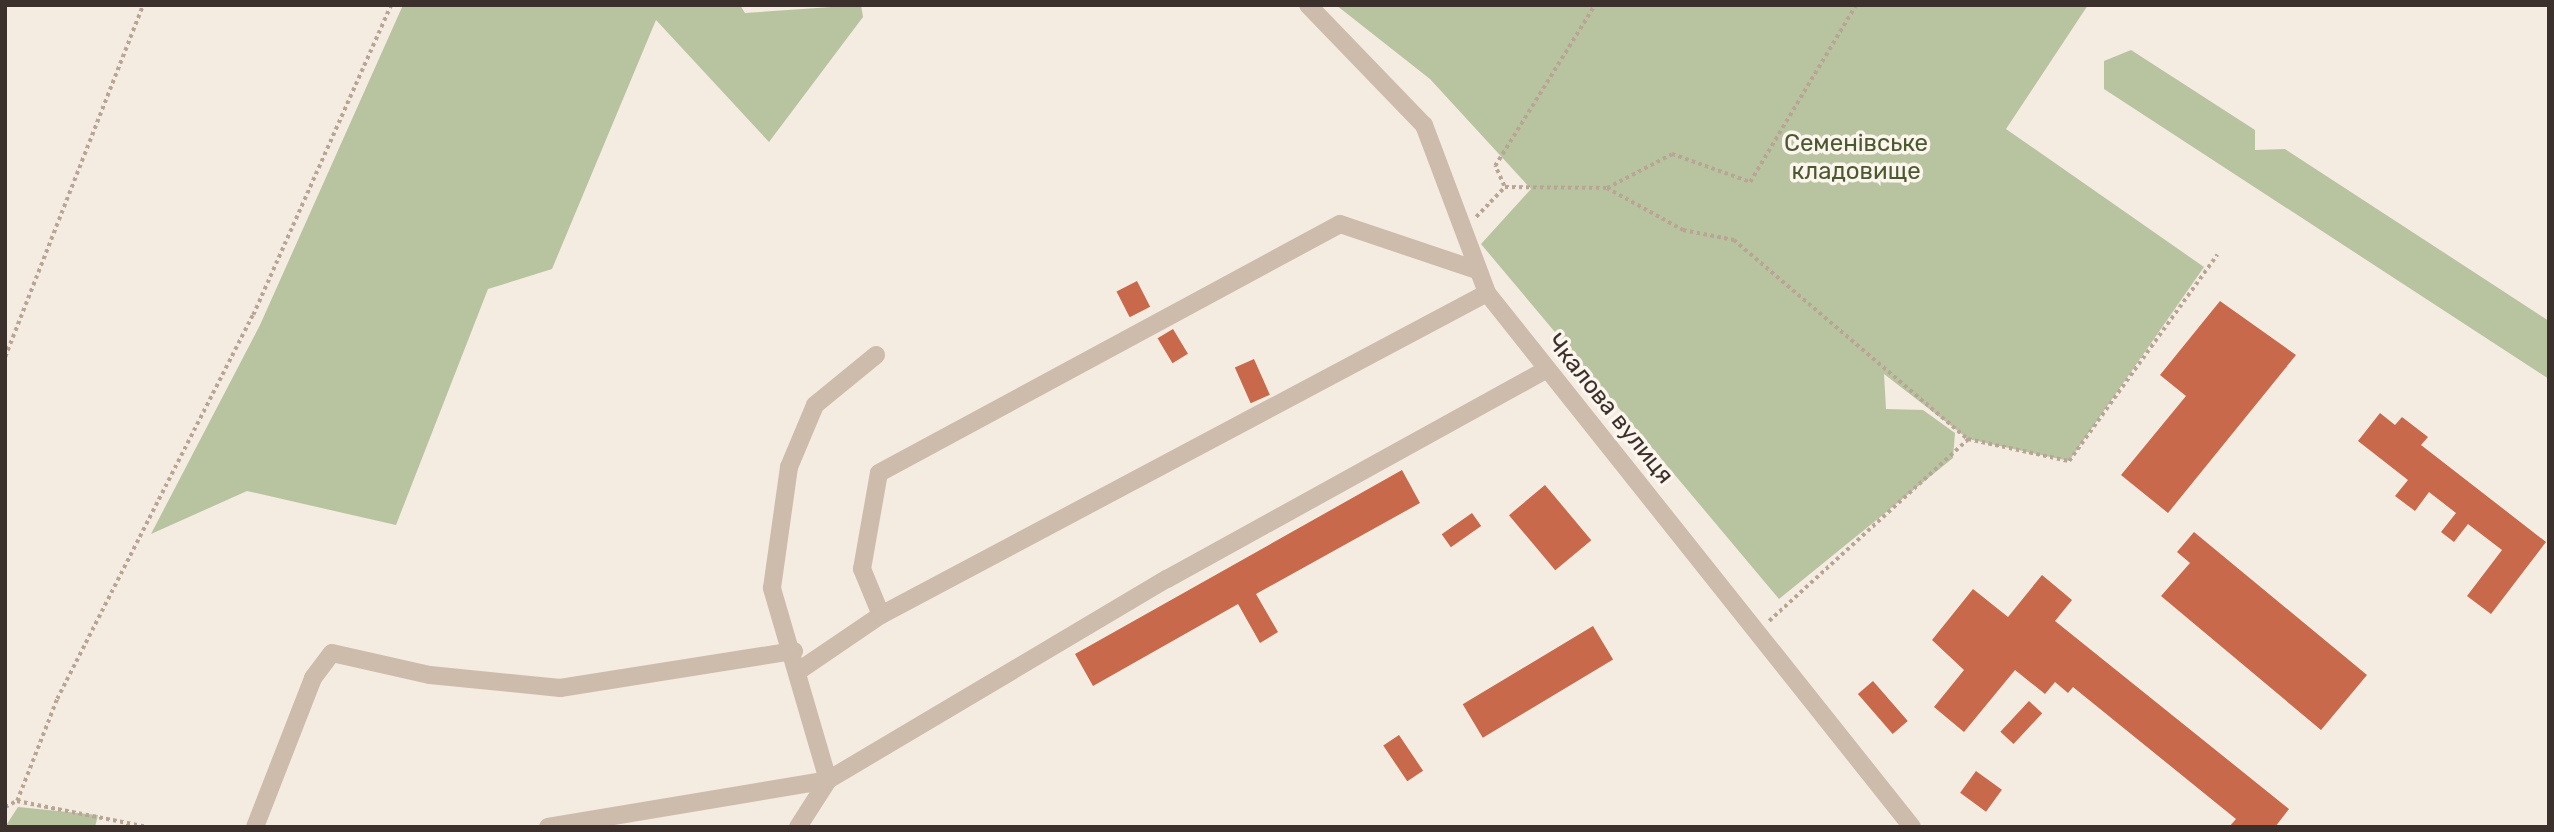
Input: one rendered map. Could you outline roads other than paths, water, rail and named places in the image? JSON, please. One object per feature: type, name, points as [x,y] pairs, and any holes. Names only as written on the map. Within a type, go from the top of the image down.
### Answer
[{"type":"street","name":"Чкалова вулиця","points":[[1308,5],[1424,125],[1440,157],[1461,234],[1474,269],[1487,293],[1545,370],[1912,827]]},
{"type":"street","points":[[881,615],[862,569],[879,473],[1340,224],[1474,269]]},
{"type":"street","points":[[800,670],[881,615],[1487,293]]},
{"type":"street","points":[[798,827],[828,780],[800,670],[772,588],[789,467],[815,405],[876,355]]},
{"type":"street","points":[[548,827],[828,780],[1167,579],[1545,370]]},
{"type":"street","points":[[255,827],[313,678],[332,653],[430,675],[560,688],[794,651]]},
{"type":"park label","name":"Семенівське кладовище","points":[[1856,158]]}]
